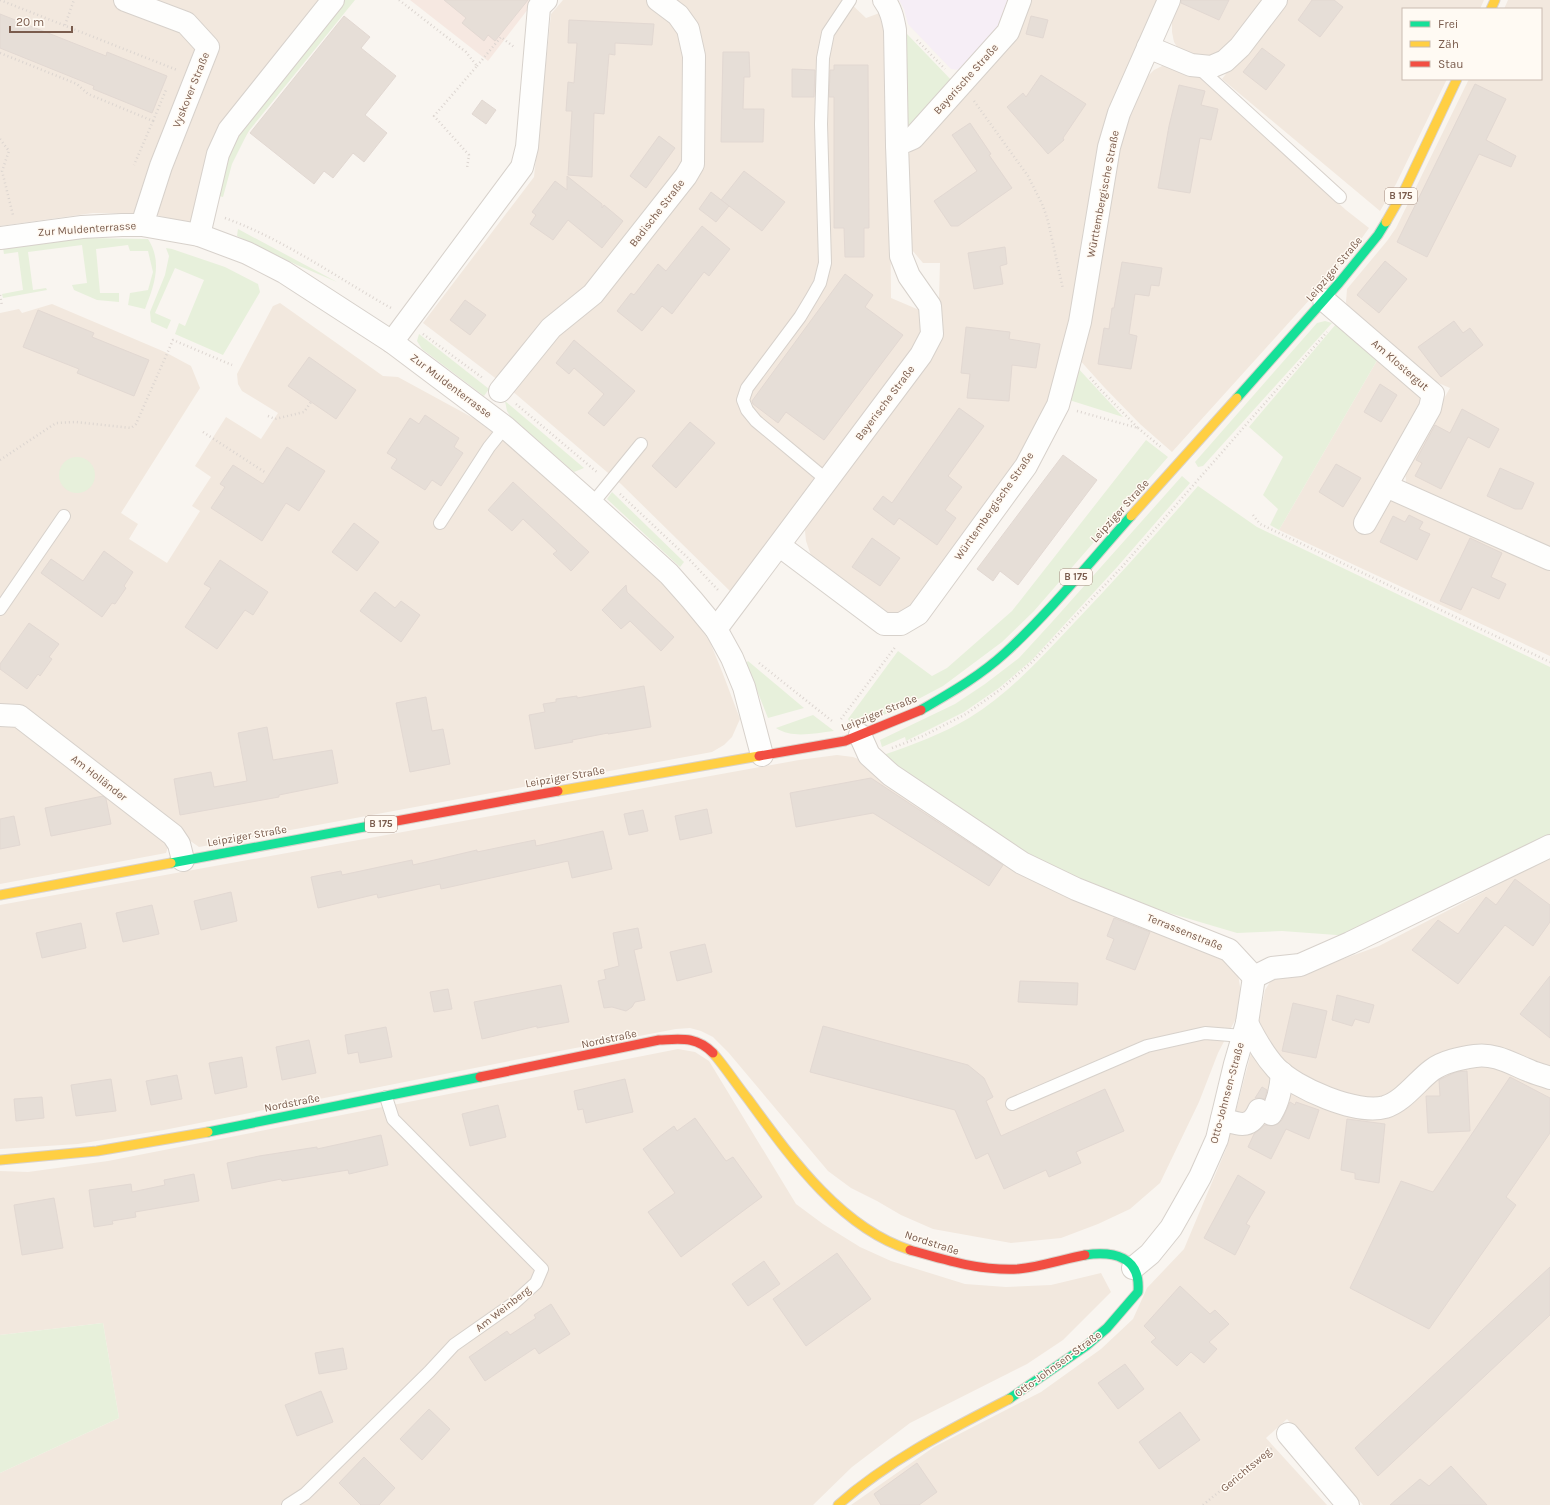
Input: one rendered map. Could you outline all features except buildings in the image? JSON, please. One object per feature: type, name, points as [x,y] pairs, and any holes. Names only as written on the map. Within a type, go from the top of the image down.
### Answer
[{"type":"main road","name":"Leipziger Straße","points":[[0,895],[585,786],[845,741],[916,713],[963,685],[1004,654],[1039,619],[1324,300],[1378,236],[1405,189],[1457,80]]},
{"type":"main road","name":"Nordstraße","points":[[0,1160],[97,1151],[386,1097],[659,1040],[686,1039],[698,1042],[712,1052],[770,1129],[816,1185],[839,1207],[865,1228],[902,1247],[956,1264],[993,1269],[1030,1268],[1100,1254],[1113,1254],[1126,1260],[1133,1268]]},
{"type":"main road","name":"Otto-Johnsen-Straße","points":[[838,1505],[862,1484],[893,1463],[943,1433],[1015,1396],[1086,1346],[1107,1328],[1138,1292],[1139,1284],[1133,1268]]},
{"type":"street","name":"Vyskover Straße","points":[[125,0],[186,23],[208,47],[161,166],[142,225]]},
{"type":"street","points":[[199,235],[218,154],[229,130],[334,0]]},
{"type":"street","points":[[392,342],[522,167],[527,147],[539,7],[546,0]]},
{"type":"street","name":"Badische Straße","points":[[500,391],[551,328],[593,294],[686,176],[693,164],[694,56],[688,29],[685,24],[678,15],[658,0]]},
{"type":"street","name":"Bayerische Straße","points":[[716,629],[780,546],[921,355],[932,334],[930,306],[909,276],[901,256],[895,30],[893,15],[889,6],[884,0]]},
{"type":"street","name":"Bayerische Straße","points":[[897,145],[913,138],[1008,32],[1020,0]]},
{"type":"street","name":"Württembergische Straße","points":[[780,546],[884,624],[901,624],[918,614],[1026,466],[1058,405],[1072,355],[1080,322],[1109,147],[1120,113],[1169,0]]},
{"type":"street","points":[[1148,47],[1191,65],[1211,67],[1225,61],[1240,47],[1276,0]]},
{"type":"street","name":"Zur Muldenterrasse","points":[[9,236],[82,227],[142,225],[199,235],[247,253],[284,272],[392,342],[505,427],[669,574],[716,629],[732,658],[744,687],[762,755]]},
{"type":"street","name":"Am Klostergut","points":[[1324,300],[1433,394],[1430,408],[1365,523]]},
{"type":"street","points":[[1386,486],[1550,559]]},
{"type":"street","name":"Am Holländer","points":[[0,715],[20,716],[173,835],[179,844],[183,860]]},
{"type":"street","name":"Terrassenstraße","points":[[860,735],[870,755],[891,775],[1022,863],[1076,889],[1229,950],[1254,977]]},
{"type":"street","points":[[1254,977],[1272,968],[1300,965],[1350,943],[1550,846]]},
{"type":"street","name":"Otto-Johnsen-Straße","points":[[1133,1268],[1150,1254],[1174,1222],[1200,1177],[1217,1139],[1245,1029],[1254,977]]},
{"type":"street","points":[[1245,1029],[1277,1069],[1297,1085],[1321,1096],[1345,1104],[1375,1108],[1384,1107],[1396,1100],[1434,1069],[1453,1060],[1477,1055],[1503,1058],[1530,1071],[1550,1078]]},
{"type":"street","points":[[1222,1119],[1243,1125],[1275,1107],[1280,1094],[1282,1072]]},
{"type":"street","points":[[1288,1434],[1348,1505]]},
{"type":"lane","points":[[828,480],[756,421],[747,410],[743,400],[747,388],[800,317],[820,283],[825,263],[821,124],[823,58],[828,33],[850,0]]},
{"type":"lane","points":[[1197,66],[1340,197]]},
{"type":"lane","points":[[484,410],[500,391]]},
{"type":"lane","points":[[440,524],[489,447],[505,427]]},
{"type":"lane","points":[[592,504],[642,444]]},
{"type":"lane","points":[[0,609],[64,516]]},
{"type":"lane","points":[[1012,1104],[1147,1046],[1205,1033],[1245,1029]]},
{"type":"lane","name":"Am Weinberg","points":[[288,1505],[305,1494],[429,1372],[454,1345],[514,1303],[536,1283],[542,1269],[393,1119],[386,1097]]},
{"type":"path","points":[[0,0],[174,69],[172,76]]},
{"type":"path","points":[[65,25],[74,0]]},
{"type":"path","points":[[399,0],[466,52],[477,66]]},
{"type":"path","points":[[467,168],[469,155],[434,116],[501,37]]},
{"type":"path","points":[[915,38],[961,86],[980,109],[1028,176],[1043,206],[1048,221],[1064,295]]},
{"type":"path","points":[[0,53],[78,84],[88,94],[153,121]]},
{"type":"path","points":[[134,165],[166,89]]},
{"type":"path","points":[[0,139],[9,151],[2,170],[9,236]]},
{"type":"path","points":[[225,218],[242,224],[289,247],[392,309],[400,306],[408,308],[413,313],[419,330],[500,391]]},
{"type":"path","points":[[0,295],[2,306]]},
{"type":"path","points":[[0,460],[56,423],[76,422],[130,428],[136,424],[173,340],[232,365]]},
{"type":"path","points":[[1072,355],[1099,388],[1138,428],[1163,449]]},
{"type":"path","points":[[268,416],[275,419],[304,412],[311,402]]},
{"type":"path","points":[[1058,405],[1138,428]]},
{"type":"path","points":[[202,432],[266,472]]},
{"type":"path","points":[[1253,515],[1260,524],[1550,662]]},
{"type":"path","points":[[757,662],[837,725],[908,629],[908,620]]},
{"type":"path","name":"Gerichtsweg","points":[[1203,1505],[1288,1434]]},
{"type":"shaded area","points":[[0,0],[327,0],[197,218],[189,223],[152,214],[93,213],[0,226]]},
{"type":"shaded area","points":[[410,0],[535,0],[488,61]]},
{"type":"shaded area","points":[[563,0],[847,0],[866,18],[885,11],[889,51],[891,298],[924,312],[920,345],[733,594],[621,484],[511,390],[423,323],[534,177],[551,14]]},
{"type":"shaded area","points":[[899,0],[1012,0],[1008,14],[968,71],[951,69],[908,24],[904,9]]},
{"type":"shaded area","points":[[1026,0],[1163,0],[1074,304],[1052,395],[1032,438],[912,606],[903,614],[884,614],[813,561],[806,541],[806,522],[938,334],[940,263],[923,263],[901,237],[905,166],[909,154]]},
{"type":"shaded area","points":[[1179,0],[1269,0],[1226,51],[1206,60],[1179,50],[1174,42],[1172,20]]},
{"type":"shaded area","points":[[1282,0],[1484,0],[1480,8],[1402,8],[1402,80],[1447,80],[1396,184],[1380,211],[1222,79]]},
{"type":"shaded area","points":[[1508,0],[1550,0],[1550,552],[1412,491],[1406,482],[1405,471],[1409,459],[1450,388],[1436,382],[1347,307],[1346,302],[1347,289],[1396,228],[1469,80],[1542,80],[1542,8],[1504,8]]},
{"type":"shaded area","points":[[1164,65],[1191,70],[1346,210],[1369,228],[1331,276],[1172,452],[1140,424],[1077,357],[1107,198],[1125,126],[1146,78],[1154,70]]},
{"type":"shaded area","points":[[280,303],[383,376],[398,377],[510,438],[657,577],[692,615],[710,642],[740,719],[732,737],[724,745],[712,752],[199,847],[0,708],[0,313],[19,309],[22,313],[52,304],[165,352],[191,366],[200,388],[121,513],[138,524],[129,539],[167,563],[200,511],[192,506],[211,477],[195,466],[226,417],[261,439],[278,413],[242,391],[238,384],[237,374],[273,306]]},
{"type":"shaded area","points":[[1379,357],[1422,398],[1418,416],[1355,528],[1367,533],[1390,501],[1403,501],[1550,569],[1550,656],[1279,530]]},
{"type":"shaded area","points":[[0,722],[13,723],[170,841],[166,853],[0,884]]},
{"type":"shaded area","points":[[837,755],[853,757],[861,760],[1047,888],[1222,956],[1237,968],[1243,1005],[1218,1053],[1199,1102],[1160,1183],[1130,1209],[1098,1224],[1061,1238],[1011,1243],[933,1229],[901,1215],[851,1188],[828,1171],[728,1052],[713,1037],[701,1031],[690,1028],[676,1029],[565,1050],[164,1130],[78,1144],[0,1149],[0,905],[799,760]]},
{"type":"shaded area","points":[[1550,854],[1550,1505],[1363,1505],[1287,1419],[1266,1438],[1327,1505],[851,1505],[934,1447],[1041,1392],[1101,1349],[1133,1319],[1147,1288],[1184,1249],[1226,1149],[1258,1026],[1265,990],[1270,982],[1278,977],[1310,971],[1379,946],[1505,881]]},
{"type":"shaded area","points":[[678,1049],[695,1052],[709,1061],[796,1204],[823,1224],[860,1247],[891,1261],[965,1284],[1006,1287],[1051,1285],[1101,1273],[1111,1292],[1063,1340],[1027,1364],[910,1423],[852,1467],[813,1505],[0,1505],[0,1473],[119,1418],[103,1323],[0,1335],[0,1171],[28,1172],[108,1161]]},
{"type":"green space","points":[[344,0],[355,0],[248,132],[232,164],[223,197],[219,196],[225,154],[238,129]]},
{"type":"green space","points":[[906,33],[955,84],[911,131],[904,129]]},
{"type":"green space","points":[[238,229],[337,282],[297,265],[237,236]]},
{"type":"green space","points":[[85,238],[148,239],[155,256],[156,274],[145,309],[128,305],[130,293],[148,290],[153,272],[148,251],[130,251],[128,245],[96,249],[100,293],[119,293],[119,302],[97,300],[74,290],[72,285],[87,283],[82,245],[28,252],[33,290],[46,288],[47,290],[3,298],[2,294],[23,290],[18,252],[4,254],[3,248]]},
{"type":"green space","points":[[166,248],[225,267],[258,284],[260,292],[223,355],[175,334],[179,323],[185,326],[204,280],[175,268],[155,313],[171,320],[167,329],[151,322],[150,312],[165,275],[169,256]]},
{"type":"green space","points":[[1325,321],[1332,323],[1203,466],[1198,467],[1195,462],[1317,323]]},
{"type":"green space","points":[[1336,324],[1379,357],[1279,530],[1270,525],[1278,509],[1263,495],[1283,457],[1249,427]]},
{"type":"green space","points":[[419,334],[489,389],[484,396],[422,349],[417,341]]},
{"type":"green space","points":[[1075,365],[1123,417],[1066,399]]},
{"type":"green space","points":[[505,401],[584,468],[574,472],[510,416],[507,411]]},
{"type":"green space","points":[[1146,440],[1168,457],[1034,611],[1002,642],[943,686],[907,705],[853,728],[848,719],[898,651],[932,676],[947,668],[1012,611]]},
{"type":"green space","points":[[81,457],[90,462],[94,468],[94,482],[90,488],[81,493],[73,493],[64,488],[60,482],[59,471],[64,462],[70,458]]},
{"type":"green space","points":[[1182,476],[1190,483],[1118,566],[1032,660],[999,688],[964,712],[906,741],[905,737],[882,747],[880,740],[955,704],[985,684],[1019,658]]},
{"type":"green space","points":[[1198,486],[1257,527],[1550,667],[1550,836],[1350,936],[1282,931],[1237,933],[1105,894],[1052,872],[916,785],[883,755],[927,739],[959,724],[984,708],[1012,686],[1038,661],[1106,589]]},
{"type":"green space","points":[[612,492],[684,562],[680,567],[607,499]]},
{"type":"green space","points":[[748,661],[804,708],[768,718],[746,663]]},
{"type":"green space","points":[[813,715],[834,731],[797,734],[789,733],[776,728]]},
{"type":"green space","points":[[103,1323],[119,1418],[0,1473],[0,1335]]},
{"type":"traffic: fast","points":[[1237,398],[1339,283],[1378,235],[1386,222]]},
{"type":"traffic: fast","points":[[921,710],[975,677],[1005,653],[1054,604],[1131,516]]},
{"type":"traffic: fast","points":[[171,863],[391,822]]},
{"type":"traffic: fast","points":[[208,1132],[480,1077]]},
{"type":"traffic: fast","points":[[1009,1399],[1086,1346],[1107,1328],[1138,1292],[1138,1280],[1135,1270],[1130,1263],[1123,1258],[1106,1254],[1085,1255]]},
{"type":"traffic: slow","points":[[1491,8],[1495,0]]},
{"type":"traffic: slow","points":[[1386,222],[1405,189],[1457,80]]},
{"type":"traffic: slow","points":[[1131,516],[1237,398]]},
{"type":"traffic: slow","points":[[558,791],[759,756]]},
{"type":"traffic: slow","points":[[0,895],[171,863]]},
{"type":"traffic: slow","points":[[713,1053],[799,1166],[818,1187],[861,1225],[885,1239],[910,1250]]},
{"type":"traffic: slow","points":[[0,1160],[97,1151],[208,1132]]},
{"type":"traffic: slow","points":[[838,1505],[878,1474],[899,1460],[942,1434],[1009,1399]]},
{"type":"traffic: jam","points":[[759,756],[845,741],[921,710]]},
{"type":"traffic: jam","points":[[391,822],[558,791]]},
{"type":"traffic: jam","points":[[480,1077],[659,1040],[681,1039],[694,1041],[713,1053]]},
{"type":"traffic: jam","points":[[910,1250],[977,1267],[1004,1269],[1035,1267],[1085,1255]]}]
